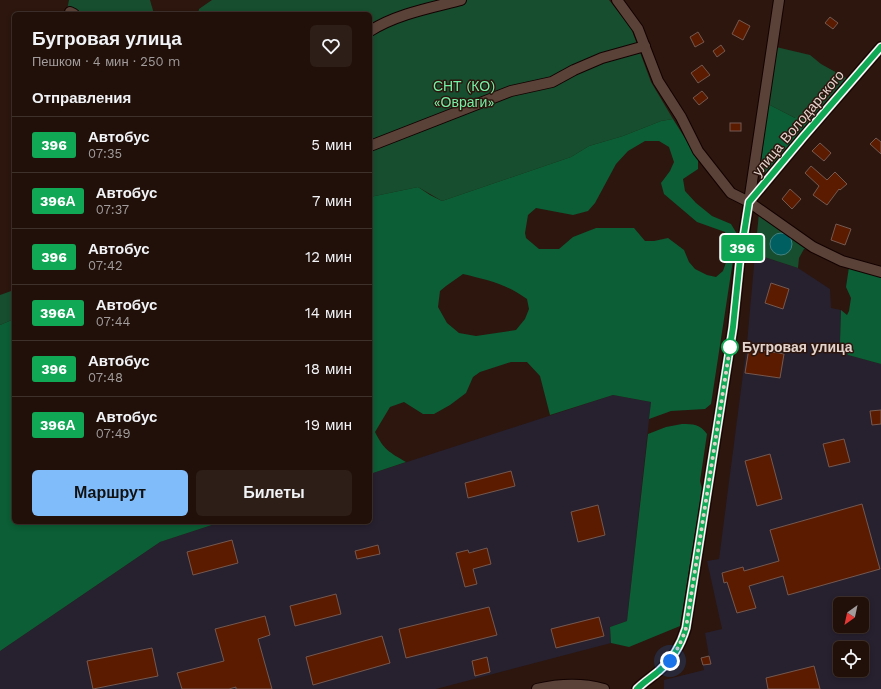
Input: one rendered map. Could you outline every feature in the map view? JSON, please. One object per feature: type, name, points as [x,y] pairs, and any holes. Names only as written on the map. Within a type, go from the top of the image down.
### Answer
[{"type":"street","points":[[372,30],[381,24],[399,17],[461,0]]},
{"type":"street","points":[[617,0],[638,29],[658,81],[681,117],[698,151],[731,193],[749,202],[813,247],[842,261],[881,272]]},
{"type":"street","points":[[637,689],[661,670],[677,650],[683,639],[690,604],[733,327],[740,259],[779,0]]},
{"type":"street","points":[[372,145],[512,91],[552,82],[574,70],[602,58],[645,46]]},
{"type":"street","name":"улица Володарского","points":[[749,202],[881,47]]},
{"type":"street","points":[[537,689],[550,686],[572,685],[584,685],[604,689]]},
{"type":"shaded area","points":[[755,254],[798,268],[830,289],[831,308],[841,310],[840,342],[848,355],[881,364],[881,689],[664,689],[664,680],[704,670],[701,658],[709,656],[705,633],[722,629],[707,561],[719,559],[747,343]]},
{"type":"shaded area","points":[[613,395],[651,402],[627,621],[610,627],[611,643],[436,689],[0,689],[0,651],[160,542],[215,524],[372,524],[372,473]]},
{"type":"green space","points":[[69,0],[150,0],[153,12],[64,12],[67,10]]},
{"type":"green space","name":"СНТ (КО) «Овраги»","points":[[212,0],[609,0],[631,28],[651,82],[673,119],[661,121],[623,136],[589,146],[571,157],[442,201],[418,187],[372,197],[372,12],[198,12],[199,9]]},
{"type":"green space","points":[[776,47],[810,55],[821,64],[848,79],[807,124],[768,104]]},
{"type":"green space","points":[[768,104],[795,118],[813,107],[819,111],[766,174],[760,171]]},
{"type":"green space","points":[[673,119],[698,159],[698,169],[683,179],[685,191],[696,203],[712,216],[731,224],[737,234],[711,404],[705,409],[671,411],[649,419],[651,402],[613,395],[550,415],[540,376],[527,362],[511,362],[480,372],[473,377],[466,393],[450,405],[434,414],[423,414],[404,402],[390,407],[375,432],[381,443],[388,450],[406,462],[372,473],[372,197],[418,187],[442,201],[571,157],[589,146],[623,136],[661,121]],"holes":[[[645,141],[659,141],[669,147],[674,162],[670,171],[661,183],[664,194],[697,222],[725,232],[731,248],[723,271],[716,277],[707,275],[695,269],[689,262],[684,250],[668,238],[645,241],[634,228],[596,228],[573,237],[559,249],[539,249],[526,238],[525,233],[528,215],[536,208],[573,215],[588,211],[595,203],[616,164],[628,151]],[[463,274],[504,286],[527,299],[529,309],[525,319],[516,330],[476,336],[459,333],[447,323],[438,307],[440,291]]]},
{"type":"green space","points":[[759,213],[814,250],[804,249],[799,258],[798,268],[755,254]]},
{"type":"green space","points":[[849,267],[881,276],[881,364],[848,355],[840,342],[841,310],[847,315],[851,298],[846,287]]},
{"type":"green space","points":[[12,291],[12,320],[0,325],[0,295]]},
{"type":"green space","points":[[12,320],[12,524],[215,524],[160,542],[0,651],[0,325]]},
{"type":"green space","points":[[682,424],[696,425],[702,428],[707,434],[700,481],[702,489],[680,626],[629,647],[611,643],[610,627],[627,621],[648,434],[666,427]]},
{"type":"water","points":[[781,233],[789,236],[792,244],[789,252],[781,255],[773,252],[770,244],[773,236]]},
{"type":"building","points":[[830,17],[838,23],[833,29],[825,23]]},
{"type":"building","points":[[739,20],[750,26],[743,40],[732,34]]},
{"type":"building","points":[[698,32],[704,42],[695,47],[690,37]]},
{"type":"building","points":[[721,45],[725,51],[717,57],[713,51]]},
{"type":"building","points":[[702,65],[710,75],[698,83],[691,73]]},
{"type":"building","points":[[702,91],[708,98],[699,105],[693,98]]},
{"type":"building","points":[[730,123],[741,123],[741,131],[730,131]]},
{"type":"building","points":[[876,138],[881,142],[881,154],[870,144]]},
{"type":"building","points":[[820,143],[831,153],[824,161],[812,151]]},
{"type":"building","points":[[811,166],[827,180],[835,172],[847,184],[840,190],[839,189],[827,205],[813,195],[819,186],[805,173]]},
{"type":"building","points":[[790,189],[801,199],[792,209],[782,199]]},
{"type":"building","points":[[836,224],[851,229],[845,245],[831,240]]},
{"type":"building","points":[[771,283],[789,289],[783,309],[765,303]]},
{"type":"building","points":[[749,348],[784,354],[780,378],[745,373]]},
{"type":"building","points":[[881,410],[881,424],[872,425],[870,411]]},
{"type":"building","points":[[844,439],[850,462],[829,467],[823,444]]},
{"type":"building","points":[[770,454],[782,499],[757,506],[745,461]]},
{"type":"building","points":[[511,471],[515,486],[468,498],[465,483]]},
{"type":"building","points":[[862,504],[880,569],[788,595],[783,576],[749,586],[756,608],[737,613],[727,582],[724,583],[722,573],[743,567],[744,571],[779,561],[770,530]]},
{"type":"building","points":[[598,505],[605,535],[578,542],[571,512]]},
{"type":"building","points":[[232,540],[238,563],[193,575],[187,552]]},
{"type":"building","points":[[378,545],[380,554],[357,559],[355,551]]},
{"type":"building","points":[[487,548],[491,564],[473,569],[477,584],[465,587],[456,553],[468,550],[469,553]]},
{"type":"building","points":[[336,594],[341,614],[295,626],[290,606]]},
{"type":"building","points":[[489,607],[497,635],[406,658],[399,629]]},
{"type":"building","points":[[265,616],[270,635],[258,639],[272,689],[236,689],[236,687],[229,689],[182,689],[177,673],[224,661],[215,629]]},
{"type":"building","points":[[599,617],[604,636],[556,648],[551,629]]},
{"type":"building","points":[[382,636],[390,663],[313,685],[306,657]]},
{"type":"building","points":[[152,648],[158,676],[93,689],[87,661]]},
{"type":"building","points":[[709,656],[711,664],[703,665],[701,658]]},
{"type":"building","points":[[487,657],[490,672],[475,676],[472,661]]},
{"type":"building","points":[[814,666],[820,689],[768,689],[766,678]]},
{"type":"bus line","name":"396","points":[[637,689],[670,661],[683,639],[686,628],[733,327],[740,259],[749,202],[881,47]]},
{"type":"place","name":"Бугровая улица","points":[[730,347]]},
{"type":"route","points":[[670,661],[683,639],[686,628],[730,347]]}]
